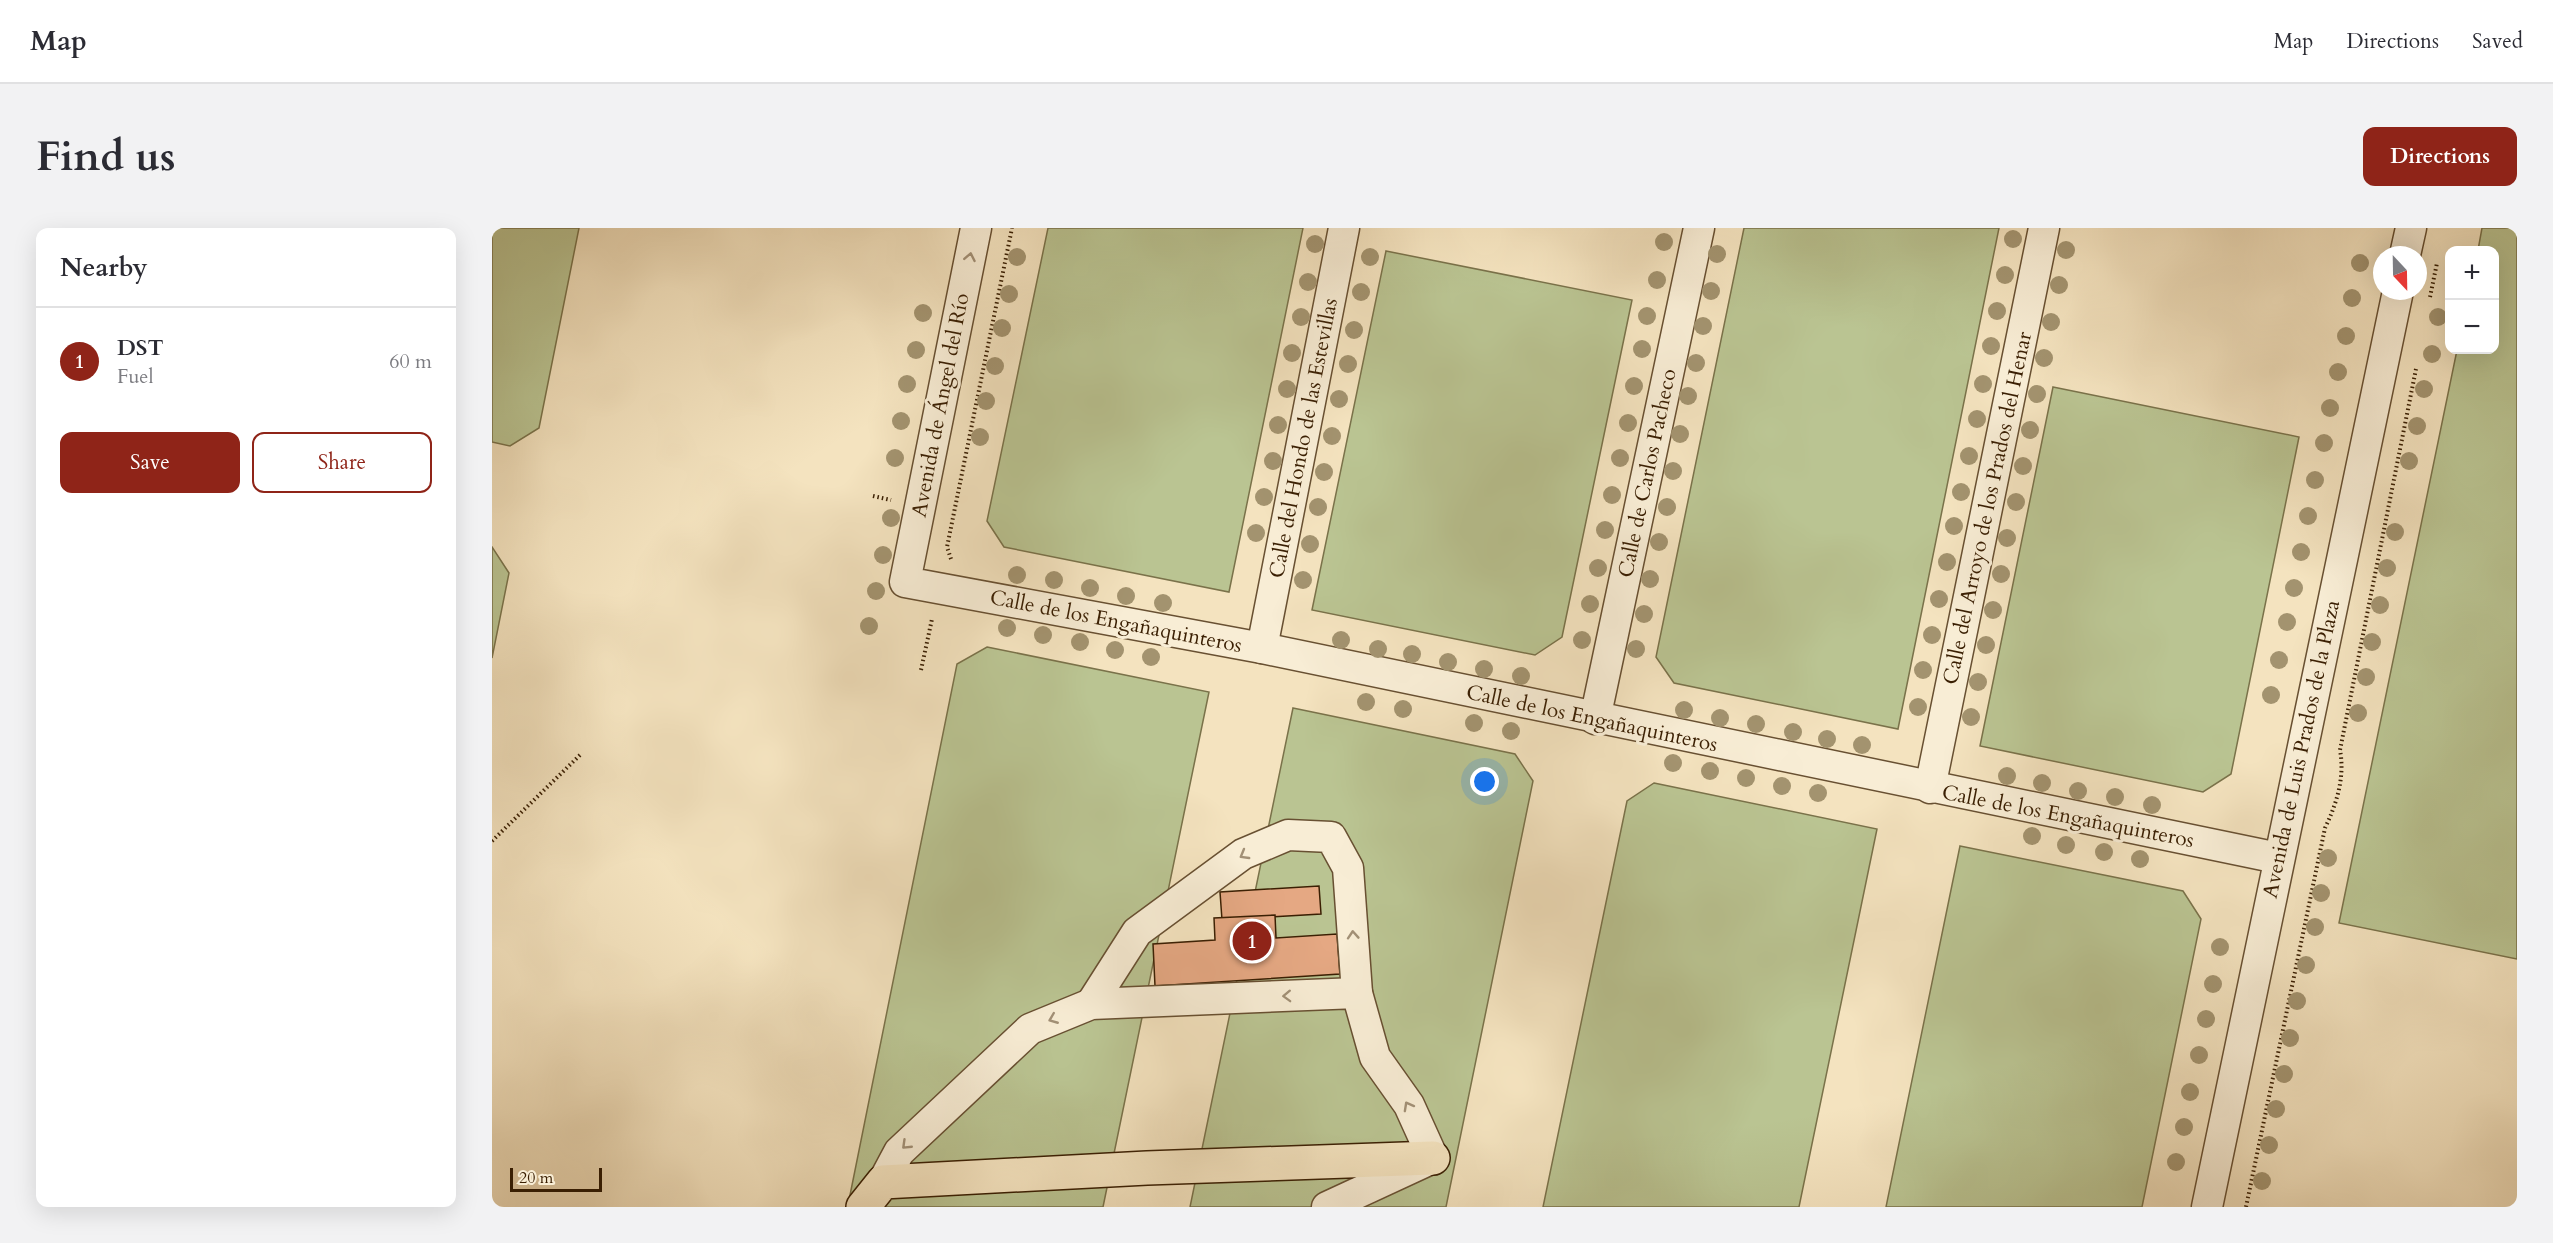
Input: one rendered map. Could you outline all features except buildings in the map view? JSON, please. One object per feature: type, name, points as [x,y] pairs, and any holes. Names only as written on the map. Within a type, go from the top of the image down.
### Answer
[{"type":"main road","points":[[873,1195],[1147,1168],[1433,1158]]},
{"type":"street","name":"Avenida de Ángel del Río","points":[[905,582],[976,228]]},
{"type":"street","name":"Calle del Hondo de las Estevillas","points":[[1262,648],[1344,228]]},
{"type":"street","name":"Calle de Carlos Pacheco","points":[[1595,719],[1699,228]]},
{"type":"street","name":"Calle del Arroyo de los Prados del Henar","points":[[1929,788],[2044,228]]},
{"type":"street","points":[[2407,246],[2411,228]]},
{"type":"street","name":"Avenida de Luis Prados de la Plaza","points":[[2207,1207],[2396,300]]},
{"type":"street","name":"Calle de los Engañaquinteros","points":[[905,582],[1262,648],[1595,719],[2278,858]]},
{"type":"street","points":[[1091,1004],[1137,932],[1243,854],[1288,835],[1331,837],[1348,868],[1357,993],[1375,1057],[1409,1105],[1433,1158],[1327,1207]]},
{"type":"street","points":[[873,1195],[899,1152],[1030,1029],[1091,1004],[1357,993]]},
{"type":"path","points":[[921,670],[931,621],[944,609],[954,566],[947,548],[1012,228]]},
{"type":"path","points":[[2430,298],[2439,251]]},
{"type":"path","points":[[2246,1207],[2325,828],[2335,807],[2344,767],[2340,750],[2416,367]]},
{"type":"path","points":[[492,841],[580,754]]},
{"type":"green space","points":[[492,228],[579,228],[539,428],[510,446],[492,442]]},
{"type":"green space","points":[[1048,228],[1303,228],[1229,592],[1004,547],[987,521]]},
{"type":"green space","points":[[1744,228],[1999,228],[1898,729],[1674,683],[1656,657]]},
{"type":"green space","points":[[2482,228],[2517,228],[2517,959],[2339,923],[2456,354],[2499,354],[2499,246],[2479,246]]},
{"type":"green space","points":[[1386,251],[1632,300],[1562,637],[1535,655],[1312,610]]},
{"type":"green space","points":[[2053,387],[2299,437],[2231,774],[2203,792],[1980,746]]},
{"type":"green space","points":[[492,547],[509,573],[492,658]]},
{"type":"green space","points":[[987,647],[1209,692],[1103,1207],[850,1207],[848,1205],[957,664]]},
{"type":"green space","points":[[1293,708],[1515,754],[1533,781],[1446,1207],[1190,1207]]},
{"type":"green space","points":[[1654,783],[1877,829],[1799,1207],[1543,1207],[1627,801]]},
{"type":"green space","points":[[1960,846],[2183,891],[2201,919],[2142,1207],[1886,1207]]},
{"type":"place","name":"DST","points":[[1252,941]]}]
